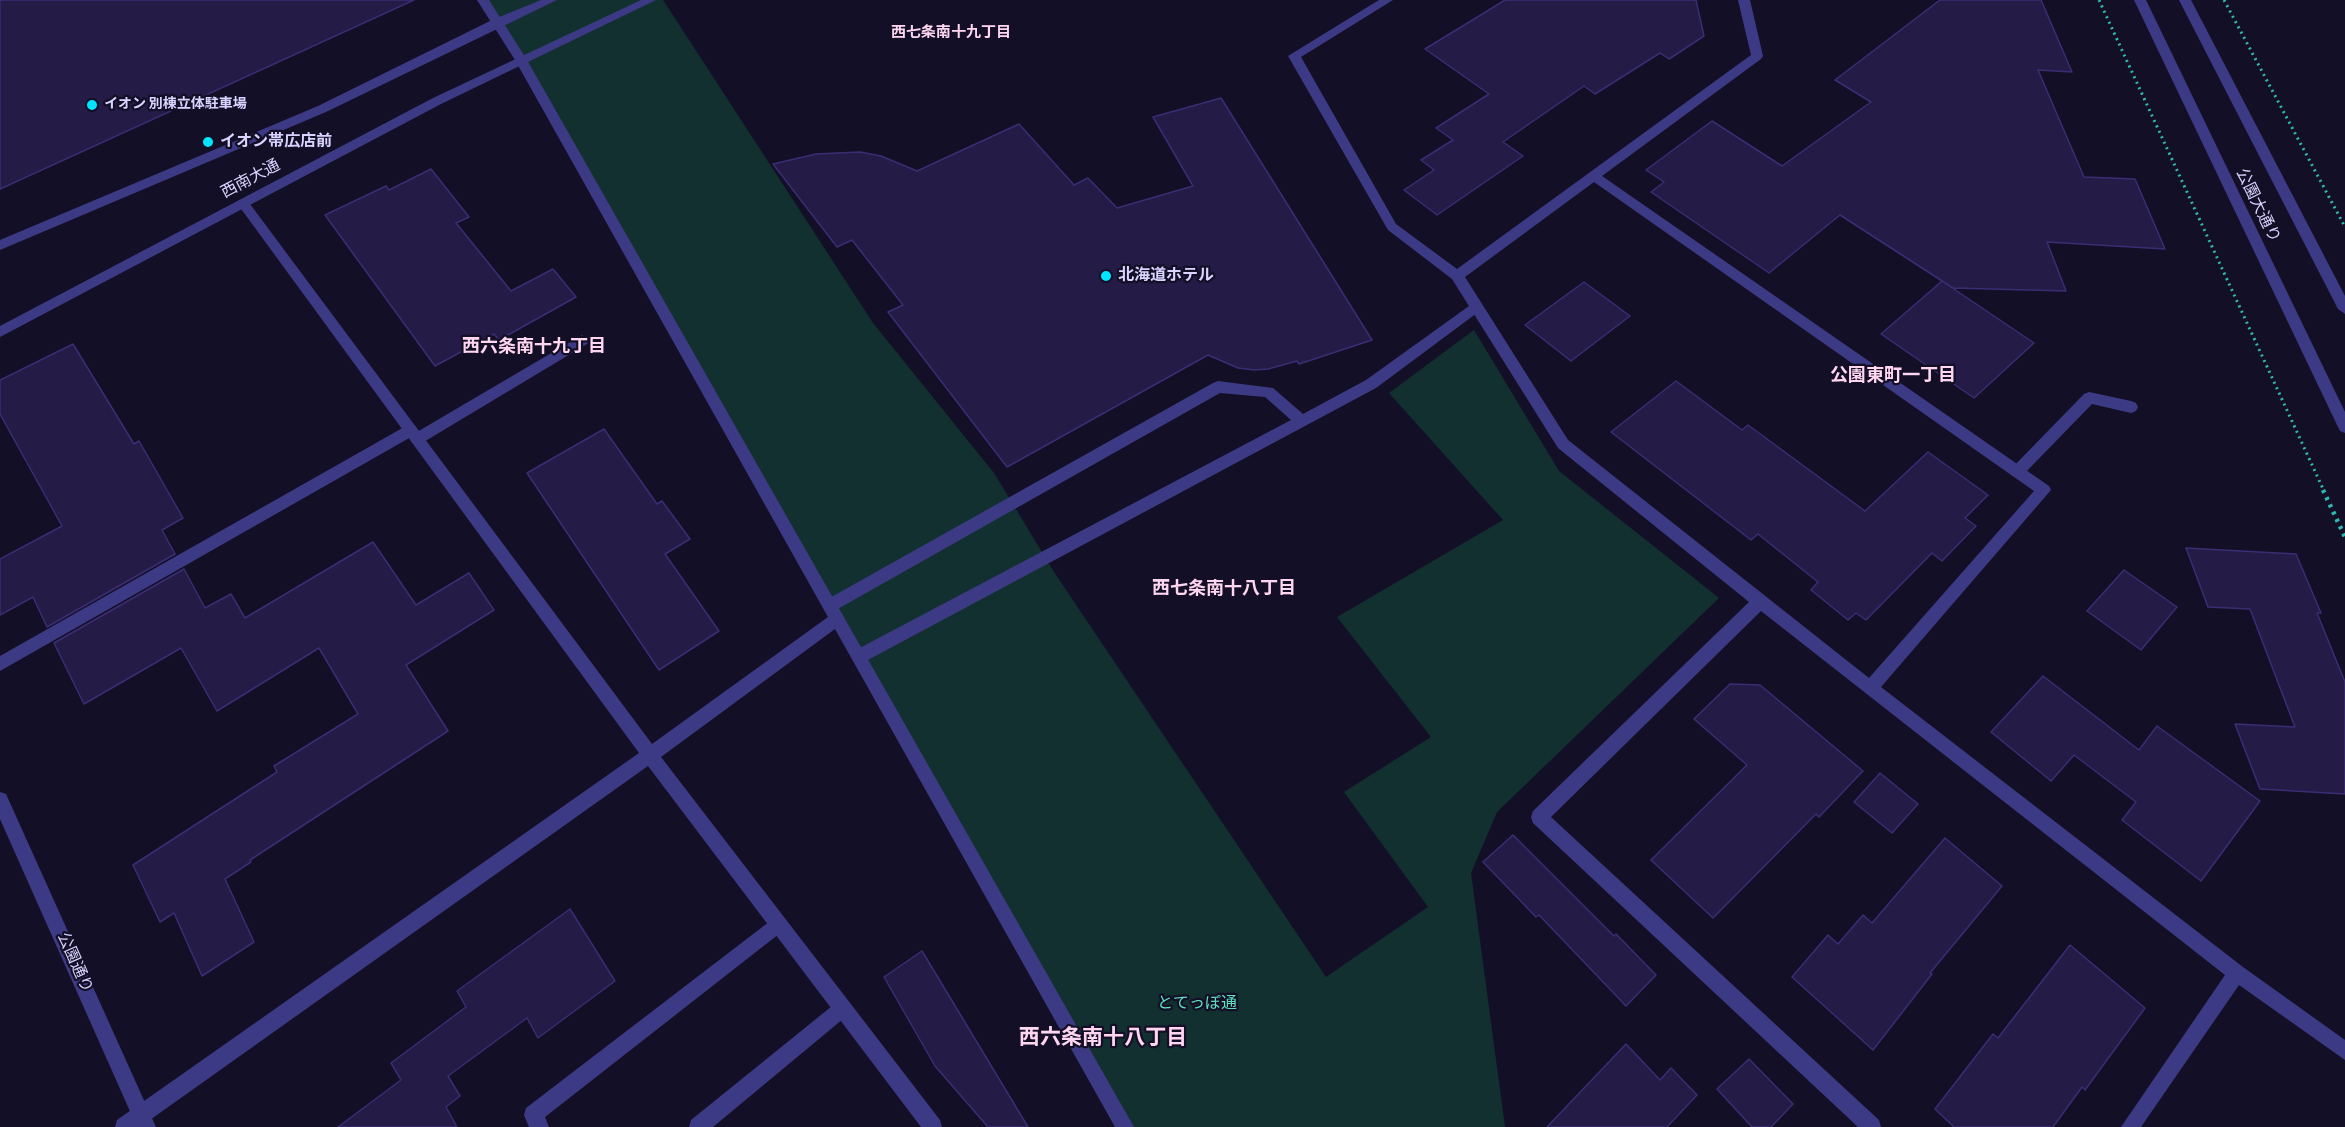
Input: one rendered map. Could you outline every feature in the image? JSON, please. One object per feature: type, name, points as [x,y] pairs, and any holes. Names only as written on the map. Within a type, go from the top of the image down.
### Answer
[{"type":"street","points":[[483,0],[521,60],[1125,1127]]},
{"type":"street","points":[[0,245],[322,109],[496,23],[550,0]]},
{"type":"street","name":"西南大通","points":[[0,332],[243,203],[521,60],[650,0]]},
{"type":"street","points":[[1387,0],[1294,56],[1392,227],[1457,276],[1563,444],[1760,602],[2237,972],[2345,1051]]},
{"type":"street","points":[[1457,276],[1757,56],[1744,0]]},
{"type":"street","name":"公園大通り","points":[[2140,0],[2345,427]]},
{"type":"street","name":"公園大通り","points":[[2185,0],[2345,309]]},
{"type":"street","points":[[1595,177],[2043,490],[1871,687]]},
{"type":"street","points":[[243,203],[650,755],[933,1127]]},
{"type":"street","points":[[860,656],[1371,384],[1476,306]]},
{"type":"street","points":[[0,664],[582,340]]},
{"type":"street","points":[[124,1127],[144,1121],[650,755],[835,612],[1218,387],[1268,392],[1302,421]]},
{"type":"street","points":[[2018,472],[2089,398],[2130,407]]},
{"type":"street","points":[[1760,602],[1539,817],[1872,1127]]},
{"type":"street","name":"公園通り","points":[[0,800],[144,1121]]},
{"type":"street","points":[[540,1127],[534,1115],[778,924]]},
{"type":"street","points":[[2130,1127],[2237,972]]},
{"type":"street","points":[[698,1127],[843,1008]]},
{"type":"path","points":[[2099,0],[2345,537]]},
{"type":"path","points":[[2224,0],[2345,227]]},
{"type":"green space","name":"とてっぽ通","points":[[483,0],[663,0],[873,323],[994,473],[1054,572],[1326,977],[1428,907],[1344,792],[1431,737],[1337,617],[1503,520],[1389,393],[1474,330],[1559,471],[1719,598],[1497,812],[1471,873],[1505,1127],[1125,1127]]},
{"type":"building","name":"イオン 別棟立体駐車場","points":[[0,0],[414,0],[0,189]]},
{"type":"building","points":[[1505,0],[1696,0],[1704,36],[1669,59],[1660,53],[1595,94],[1584,86],[1503,142],[1523,156],[1437,215],[1404,190],[1434,170],[1421,160],[1453,140],[1436,128],[1489,94],[1425,49]]},
{"type":"building","points":[[1940,0],[2041,0],[2072,72],[2038,70],[2084,177],[2135,179],[2165,249],[2047,242],[2066,291],[1953,288],[1840,215],[1769,273],[1651,192],[1664,182],[1646,170],[1712,121],[1782,166],[1871,102],[1835,80]]},
{"type":"building","name":"北海道ホテル","points":[[1221,98],[1372,340],[1299,364],[1297,361],[1268,369],[1238,368],[1208,355],[1007,467],[888,312],[903,305],[852,240],[837,247],[773,164],[816,154],[860,152],[881,156],[917,171],[1019,124],[1074,185],[1088,178],[1117,208],[1193,186],[1153,117]]},
{"type":"building","points":[[431,169],[469,217],[456,223],[511,291],[553,269],[576,297],[499,340],[494,334],[435,366],[325,215],[386,186],[389,190]]},
{"type":"building","points":[[1942,281],[2034,343],[1974,398],[1881,334]]},
{"type":"building","points":[[1584,282],[1630,316],[1571,361],[1525,325]]},
{"type":"building","points":[[73,344],[134,444],[139,441],[183,518],[162,530],[175,554],[47,627],[33,597],[0,615],[0,559],[62,526],[0,414],[0,380]]},
{"type":"building","points":[[1676,381],[1742,430],[1748,425],[1865,511],[1928,452],[1988,495],[1965,518],[1976,526],[1942,561],[1932,553],[1866,620],[1856,613],[1848,620],[1811,590],[1818,582],[1758,534],[1751,540],[1611,432]]},
{"type":"building","points":[[604,429],[657,504],[662,501],[690,539],[665,554],[719,631],[659,670],[527,473]]},
{"type":"building","points":[[373,542],[416,605],[469,573],[494,610],[406,665],[448,731],[250,860],[251,862],[225,879],[254,942],[202,976],[174,913],[160,922],[133,865],[277,772],[274,766],[358,714],[319,648],[217,711],[181,648],[84,704],[54,643],[184,569],[205,608],[231,594],[245,618]]},
{"type":"building","points":[[2186,548],[2296,554],[2321,613],[2317,613],[2345,682],[2345,794],[2260,789],[2235,724],[2295,727],[2250,609],[2208,607]]},
{"type":"building","points":[[2124,570],[2177,607],[2141,650],[2087,611]]},
{"type":"building","points":[[2043,676],[2139,750],[2157,726],[2260,801],[2201,881],[2122,820],[2136,802],[2074,755],[2051,781],[1991,732]]},
{"type":"building","points":[[1730,684],[1760,685],[1863,771],[1819,817],[1816,814],[1713,918],[1651,860],[1747,765],[1694,719]]},
{"type":"building","points":[[1880,773],[1918,804],[1892,833],[1854,802]]},
{"type":"building","points":[[1513,835],[1656,975],[1626,1006],[1539,915],[1536,917],[1483,862]]},
{"type":"building","points":[[1945,838],[2002,886],[1930,973],[1932,974],[1873,1050],[1792,977],[1828,935],[1838,944],[1863,915],[1872,923]]},
{"type":"building","points":[[570,909],[615,981],[538,1038],[527,1018],[448,1076],[460,1096],[446,1107],[457,1127],[338,1127],[401,1080],[391,1063],[466,1007],[457,991]]},
{"type":"building","points":[[2070,945],[2145,1008],[2085,1090],[2082,1087],[2053,1127],[1954,1127],[1935,1109],[1993,1034],[1998,1038]]},
{"type":"building","points":[[922,951],[1028,1127],[988,1127],[935,1066],[884,977]]},
{"type":"building","points":[[1626,1044],[1660,1080],[1671,1068],[1697,1095],[1667,1127],[1547,1127]]},
{"type":"building","points":[[1749,1059],[1793,1104],[1771,1127],[1752,1127],[1717,1089]]},
{"type":"place","name":"イオン 別棟立体駐車場","points":[[92,105]]},
{"type":"place","name":"イオン帯広店前","points":[[208,142]]},
{"type":"place","name":"北海道ホテル","points":[[1106,276]]},
{"type":"district","name":"西七条南十九丁目","points":[[951,34]]},
{"type":"district","name":"西六条南十九丁目","points":[[534,348]]},
{"type":"district","name":"公園東町一丁目","points":[[1893,377]]},
{"type":"district","name":"西七条南十八丁目","points":[[1224,590]]},
{"type":"district","name":"西六条南十八丁目","points":[[1103,1039]]}]
